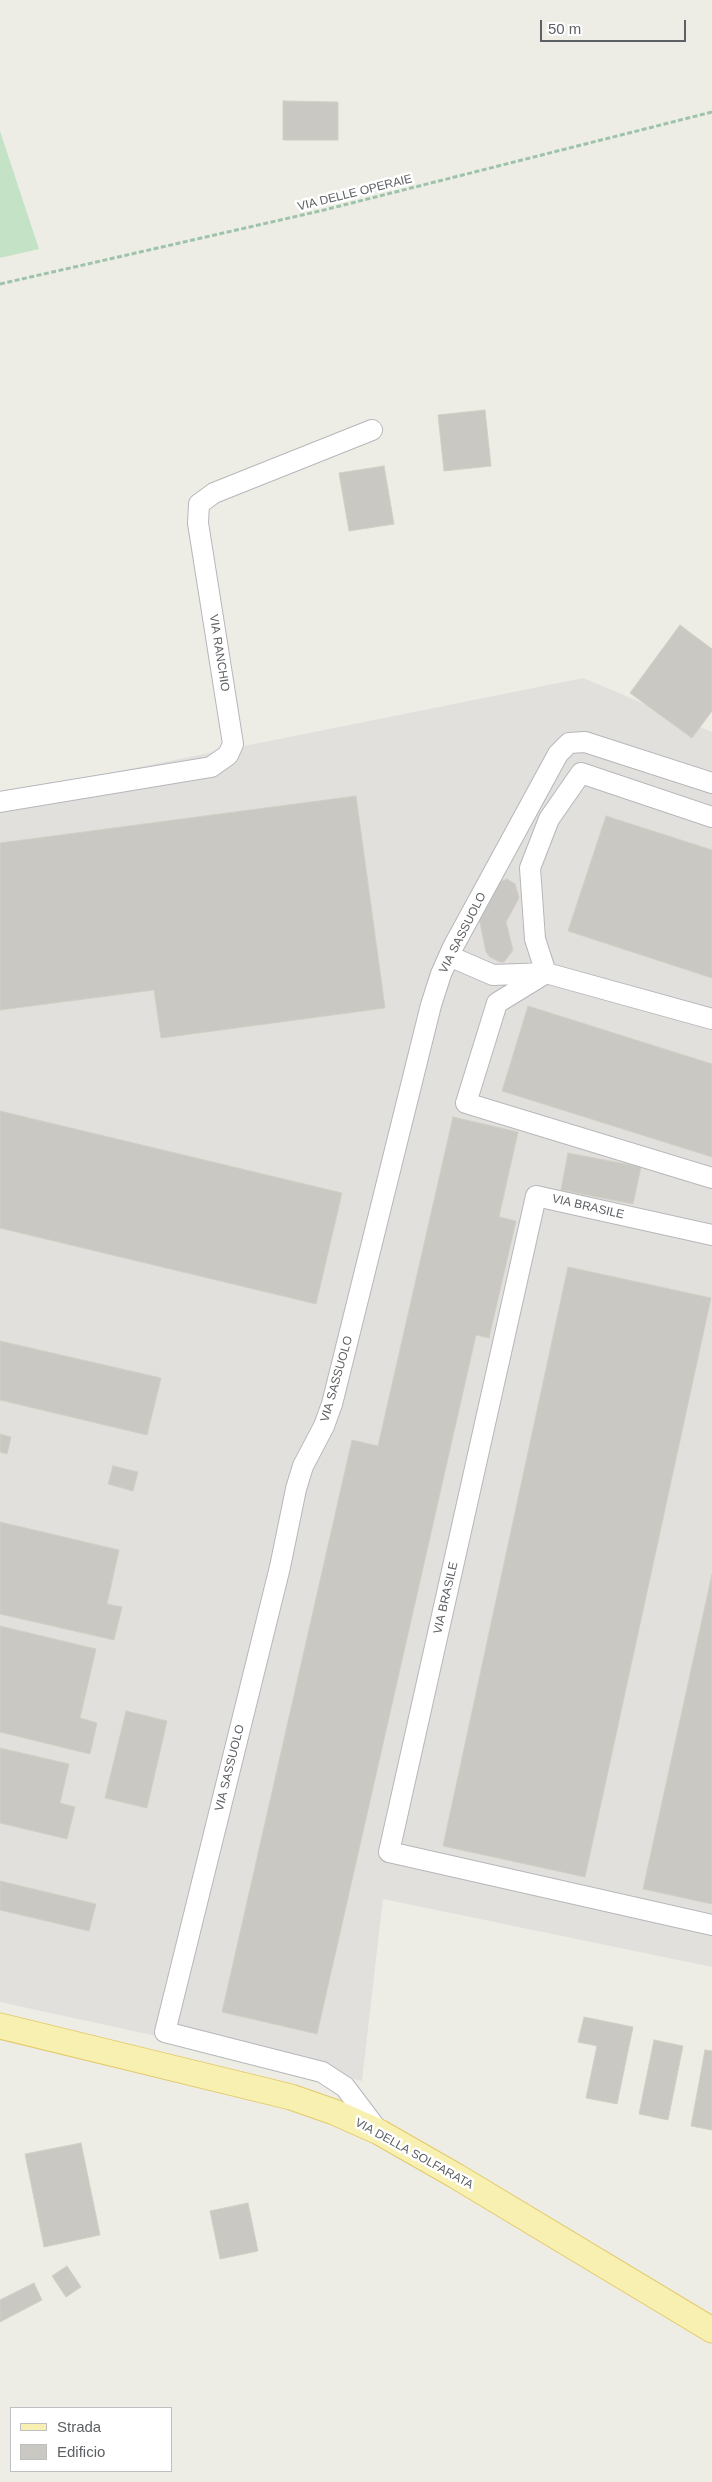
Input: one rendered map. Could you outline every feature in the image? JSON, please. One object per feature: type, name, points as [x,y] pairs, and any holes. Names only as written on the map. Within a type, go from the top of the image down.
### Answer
[{"type":"main road","name":"VIA DELLA SOLFARATA","points":[[0,2026],[291,2097],[334,2112],[379,2132],[712,2330]]},
{"type":"street","name":"VIA RANCHIO","points":[[0,802],[211,767],[228,755],[233,744],[198,523],[199,504],[214,493],[372,430]]},
{"type":"street","name":"VIA SASSUOLO","points":[[379,2132],[345,2087],[322,2072],[165,2032],[280,1568],[296,1489],[302,1466],[324,1426],[332,1404],[431,1005],[449,956],[558,754],[569,743],[585,742],[712,783]]},
{"type":"street","points":[[546,972],[535,939],[530,868],[549,819],[581,773],[712,817]]},
{"type":"street","points":[[449,956],[493,975],[546,972],[712,1019]]},
{"type":"street","points":[[546,972],[497,1003],[466,1103],[712,1178]]},
{"type":"street","name":"VIA BRASILE","points":[[712,1235],[536,1196],[389,1852],[712,1925]]},
{"type":"path","name":"VIA DELLE OPERAIE","points":[[0,284],[324,210],[712,112]]},
{"type":"shaded area","points":[[583,678],[712,732],[712,1967],[383,1899],[362,2081],[0,2002],[0,795]]},
{"type":"green space","points":[[0,131],[39,249],[0,258]]},
{"type":"building","points":[[283,101],[338,102],[338,140],[283,140]]},
{"type":"building","points":[[485,410],[491,466],[444,471],[438,415]]},
{"type":"building","points":[[384,466],[394,524],[349,531],[339,473]]},
{"type":"building","points":[[680,625],[712,649],[712,711],[692,738],[630,693]]},
{"type":"building","points":[[356,796],[385,1008],[161,1038],[154,990],[0,1010],[0,843]]},
{"type":"building","points":[[606,816],[712,850],[712,978],[568,931]]},
{"type":"building","points":[[507,879],[515,884],[519,898],[506,922],[513,950],[504,962],[500,962],[490,957],[486,952],[479,918],[499,882]]},
{"type":"building","points":[[528,1006],[712,1064],[712,1157],[502,1091]]},
{"type":"building","points":[[0,1111],[342,1193],[316,1304],[0,1228]]},
{"type":"building","points":[[453,1117],[518,1132],[499,1217],[516,1221],[489,1338],[476,1335],[317,2034],[222,2012],[352,1440],[378,1446]]},
{"type":"building","points":[[568,1153],[641,1167],[633,1204],[561,1190]]},
{"type":"building","points":[[568,1267],[711,1298],[585,1877],[443,1846]]},
{"type":"building","points":[[0,1341],[161,1378],[147,1435],[0,1400]]},
{"type":"building","points":[[0,1434],[11,1437],[7,1454],[0,1452]]},
{"type":"building","points":[[113,1466],[138,1472],[133,1491],[108,1484]]},
{"type":"building","points":[[0,1522],[119,1550],[107,1604],[122,1607],[114,1640],[0,1614]]},
{"type":"building","points":[[712,1574],[712,1904],[643,1889]]},
{"type":"building","points":[[0,1626],[96,1649],[80,1718],[97,1723],[90,1754],[0,1732]]},
{"type":"building","points":[[126,1711],[167,1721],[147,1808],[105,1798]]},
{"type":"building","points":[[0,1748],[69,1764],[60,1803],[75,1807],[67,1839],[0,1823]]},
{"type":"building","points":[[0,1881],[96,1904],[89,1931],[0,1910]]},
{"type":"building","points":[[584,2017],[633,2027],[617,2104],[586,2098],[597,2046],[578,2042]]},
{"type":"building","points":[[654,2040],[683,2046],[668,2120],[639,2114]]},
{"type":"building","points":[[705,2050],[712,2051],[712,2130],[691,2126]]},
{"type":"building","points":[[81,2143],[100,2235],[44,2247],[25,2154]]},
{"type":"building","points":[[248,2203],[258,2251],[220,2259],[210,2211]]},
{"type":"building","points":[[67,2266],[81,2287],[66,2297],[52,2276]]},
{"type":"building","points":[[34,2283],[42,2300],[0,2322],[0,2300]]}]
